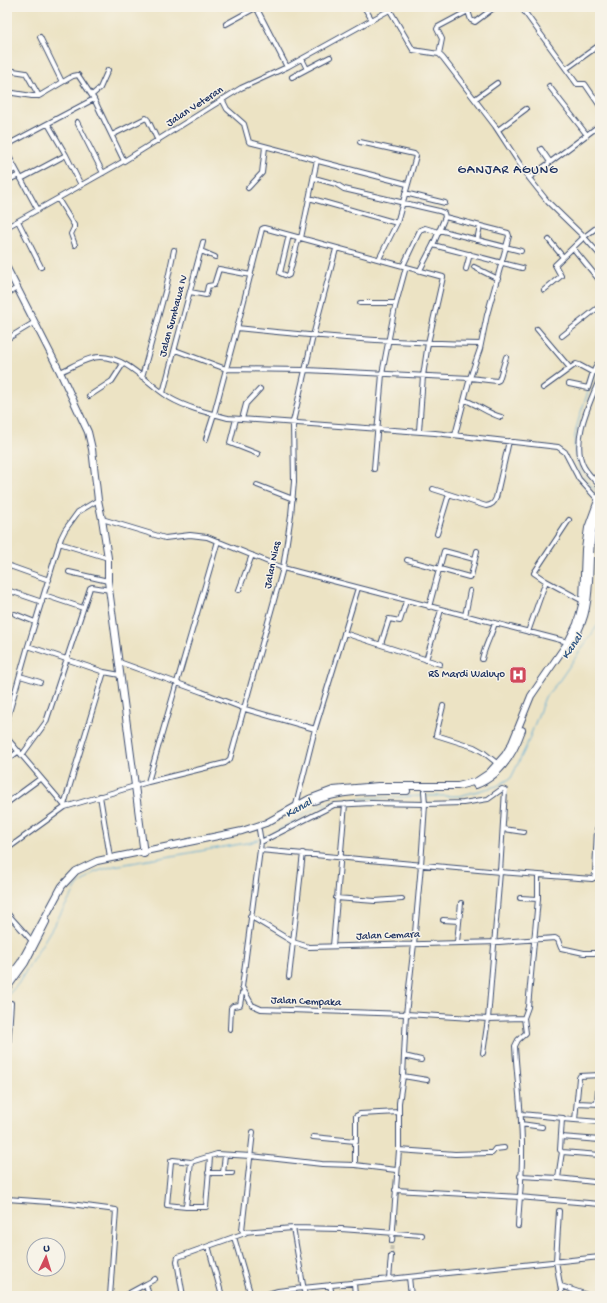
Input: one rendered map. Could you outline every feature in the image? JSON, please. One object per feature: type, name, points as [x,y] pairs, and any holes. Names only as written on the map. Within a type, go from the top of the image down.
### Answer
[{"type":"main road","points":[[7,268],[81,414],[91,443],[98,500],[108,558],[108,581],[143,852]]},
{"type":"main road","points":[[7,988],[21,969],[44,922],[65,888],[79,874],[98,865],[143,852],[242,831],[266,823],[296,805],[321,793],[333,790],[362,787],[407,789],[424,792],[458,790],[470,788],[488,779],[509,757],[518,740],[531,704],[572,643],[581,625],[586,540],[590,520],[599,499]]},
{"type":"main road","points":[[44,922],[55,897],[68,879],[76,871],[86,865],[110,857],[259,831],[310,802],[334,794],[362,791],[445,787],[469,784],[477,781],[489,773],[498,764],[512,743],[531,696],[568,642],[582,614],[588,590],[591,539],[599,499]]},
{"type":"main road","points":[[7,981],[35,939]]},
{"type":"street","points":[[226,24],[256,7],[286,67]]},
{"type":"street","points":[[364,7],[372,20]]},
{"type":"street","name":"Jalan Veteran","points":[[7,227],[158,141],[246,85],[302,59],[372,20],[388,9],[395,7]]},
{"type":"street","points":[[440,54],[442,39],[437,28],[467,9],[471,20],[475,22],[495,7]]},
{"type":"street","points":[[530,7],[522,9],[578,85],[584,84],[598,99],[600,106]]},
{"type":"street","points":[[388,9],[413,50],[440,54],[498,130],[530,178],[551,205],[600,255]]},
{"type":"street","points":[[40,37],[62,82]]},
{"type":"street","points":[[566,69],[600,46]]},
{"type":"street","points":[[292,77],[330,57]]},
{"type":"street","points":[[302,59],[307,69]]},
{"type":"street","points":[[7,70],[26,73],[39,96]]},
{"type":"street","points":[[7,145],[48,124],[93,97],[100,88],[108,70]]},
{"type":"street","points":[[7,92],[35,97],[73,76],[78,75],[93,97],[124,161]]},
{"type":"street","points":[[475,99],[497,83]]},
{"type":"street","points":[[550,86],[587,135]]},
{"type":"street","points":[[222,100],[227,108],[244,124],[249,142],[316,160],[318,162],[407,184]]},
{"type":"street","points":[[498,130],[526,109]]},
{"type":"street","points":[[112,135],[147,118],[158,141]]},
{"type":"street","points":[[77,122],[103,173]]},
{"type":"street","points":[[48,124],[66,154],[81,185]]},
{"type":"street","points":[[530,178],[600,125]]},
{"type":"street","points":[[360,142],[415,155],[416,157],[397,223],[380,260]]},
{"type":"street","points":[[248,188],[262,174],[265,147]]},
{"type":"street","points":[[541,148],[550,162]]},
{"type":"street","points":[[7,153],[38,210]]},
{"type":"street","points":[[7,181],[20,177],[66,154]]},
{"type":"street","points":[[289,235],[280,273],[287,276],[289,275],[300,237],[318,162]]},
{"type":"street","points":[[7,174],[15,169]]},
{"type":"street","points":[[314,178],[336,184],[344,189],[439,210],[444,213],[445,216],[509,234],[510,236],[487,315],[481,344],[470,378],[455,435]]},
{"type":"street","points":[[405,193],[445,203]]},
{"type":"street","points":[[309,198],[397,223]]},
{"type":"street","points":[[58,199],[74,224],[71,236],[75,245]]},
{"type":"street","points":[[420,270],[434,245],[445,216]]},
{"type":"street","points":[[18,221],[41,267]]},
{"type":"street","points":[[544,290],[561,275],[555,266],[584,237],[600,225]]},
{"type":"street","points":[[477,240],[480,226]]},
{"type":"street","points":[[206,439],[214,414],[263,228],[300,237],[336,249],[420,270],[444,278],[428,343],[423,376],[419,431]]},
{"type":"street","points":[[374,469],[382,374],[388,341],[405,266],[420,230],[425,228],[520,251]]},
{"type":"street","points":[[549,240],[563,257]]},
{"type":"street","name":"Jalan Sumbawa IV","points":[[163,394],[203,242]]},
{"type":"street","points":[[434,245],[522,268]]},
{"type":"street","points":[[573,248],[600,281]]},
{"type":"street","name":"Jalan Nias","points":[[148,782],[228,761],[245,709],[283,568],[293,499],[293,422],[306,370],[312,336],[336,249]]},
{"type":"street","points":[[142,377],[166,288],[174,250]]},
{"type":"street","points":[[201,251],[215,257]]},
{"type":"street","points":[[466,269],[470,254]]},
{"type":"street","points":[[474,268],[498,279]]},
{"type":"street","points":[[190,292],[206,295],[208,286],[214,285],[219,269],[251,275]]},
{"type":"street","points":[[7,294],[18,288]]},
{"type":"street","points":[[360,303],[396,303]]},
{"type":"street","points":[[562,336],[600,306]]},
{"type":"street","points":[[7,339],[35,322]]},
{"type":"street","points":[[237,328],[312,336],[388,341],[481,344]]},
{"type":"street","points":[[537,329],[570,368]]},
{"type":"street","points":[[175,350],[226,369],[306,370],[470,378],[498,381],[506,357]]},
{"type":"street","points":[[60,372],[96,357],[106,357],[123,364],[163,394],[174,400],[214,414],[236,419],[419,431],[560,448],[565,452],[579,479],[599,499]]},
{"type":"street","points":[[89,396],[112,381],[123,364]]},
{"type":"street","points":[[543,388],[576,364],[593,372]]},
{"type":"street","points":[[569,384],[588,388],[593,372],[599,364]]},
{"type":"street","points":[[600,378],[585,416],[579,445],[583,466],[600,486]]},
{"type":"street","points":[[242,419],[245,406],[260,389]]},
{"type":"street","points":[[465,400],[492,414],[502,417]]},
{"type":"street","points":[[236,419],[230,443],[258,454]]},
{"type":"street","points":[[433,489],[486,506],[493,504],[496,498],[508,441]]},
{"type":"street","points":[[257,485],[293,499]]},
{"type":"street","points":[[437,534],[448,494]]},
{"type":"street","points":[[7,720],[59,544],[65,530],[78,512],[98,500]]},
{"type":"street","points":[[102,519],[158,537],[174,538],[184,535],[198,535],[218,541],[283,568],[568,642]]},
{"type":"street","points":[[569,520],[534,572],[546,581],[583,601]]},
{"type":"street","points":[[7,849],[64,806],[148,782],[218,541]]},
{"type":"street","points":[[59,544],[108,558]]},
{"type":"street","points":[[429,607],[445,551],[474,559]]},
{"type":"street","points":[[407,560],[470,577],[477,551]]},
{"type":"street","points":[[239,590],[252,555]]},
{"type":"street","points":[[7,565],[49,580]]},
{"type":"street","points":[[70,572],[108,581]]},
{"type":"street","points":[[528,632],[546,581]]},
{"type":"street","points":[[22,755],[46,722],[91,587],[110,590]]},
{"type":"street","points":[[296,805],[315,729],[358,588]]},
{"type":"street","points":[[7,590],[42,602]]},
{"type":"street","points":[[465,616],[470,591]]},
{"type":"street","points":[[44,596],[83,608]]},
{"type":"street","points":[[381,644],[389,619],[400,621],[406,601]]},
{"type":"street","points":[[426,660],[441,610]]},
{"type":"street","points":[[15,614],[35,622]]},
{"type":"street","points":[[482,659],[495,623]]},
{"type":"street","points":[[344,633],[440,664]]},
{"type":"street","points":[[28,646],[104,672],[120,675]]},
{"type":"street","points":[[119,662],[245,709],[315,729]]},
{"type":"street","points":[[64,806],[104,672]]},
{"type":"street","points":[[20,676],[40,682]]},
{"type":"street","points":[[444,706],[436,736],[474,747],[498,764]]},
{"type":"street","points":[[7,738],[64,806]]},
{"type":"street","points":[[7,760],[19,751]]},
{"type":"street","points":[[7,803],[41,778]]},
{"type":"street","points":[[261,841],[329,807],[345,804],[424,802],[463,803],[488,799],[504,789],[500,872],[488,1019],[483,1053]]},
{"type":"street","points":[[392,1241],[396,1170],[399,1150],[399,1112],[403,1076],[406,1014],[421,865],[424,792]]},
{"type":"street","points":[[100,796],[110,857]]},
{"type":"street","points":[[333,946],[336,898],[342,857],[345,804]]},
{"type":"street","points":[[503,829],[524,832]]},
{"type":"street","points":[[260,850],[592,879],[598,873],[597,829]]},
{"type":"street","points":[[230,1029],[231,1008],[233,1006],[240,1005],[242,993],[244,993],[242,985],[261,841],[259,831]]},
{"type":"street","points":[[289,977],[303,853]]},
{"type":"street","points":[[518,1226],[522,1157],[521,1114],[514,1046],[526,1033],[525,1017],[528,1007],[538,899],[538,875]]},
{"type":"street","points":[[336,898],[380,901],[402,900]]},
{"type":"street","points":[[520,898],[538,899]]},
{"type":"street","points":[[457,942],[461,903]]},
{"type":"street","points":[[7,913],[35,939]]},
{"type":"street","name":"Jalan Cemara","points":[[250,916],[293,942],[310,947],[494,942],[555,938],[558,940],[562,949],[584,953],[600,953]]},
{"type":"street","points":[[443,920],[459,921]]},
{"type":"street","name":"Jalan Cempaka","points":[[244,993],[252,1005],[261,1009],[406,1014],[488,1019],[525,1017]]},
{"type":"street","points":[[7,1006],[11,1003],[7,1064]]},
{"type":"street","points":[[404,1056],[421,1060]]},
{"type":"street","points":[[575,1120],[576,1103],[579,1077],[600,1075],[598,1104],[576,1103]]},
{"type":"street","points":[[403,1076],[427,1080]]},
{"type":"street","points":[[354,1165],[356,1116],[360,1114],[399,1112]]},
{"type":"street","points":[[521,1114],[600,1122]]},
{"type":"street","points":[[558,1178],[562,1152],[560,1150],[561,1119],[563,1118]]},
{"type":"street","points":[[521,1124],[542,1127]]},
{"type":"street","points":[[245,1232],[242,1230],[253,1132]]},
{"type":"street","points":[[312,1137],[352,1140],[356,1142]]},
{"type":"street","points":[[561,1137],[600,1140]]},
{"type":"street","points":[[399,1150],[455,1154],[492,1153],[495,1148],[504,1148]]},
{"type":"street","points":[[562,1152],[600,1155]]},
{"type":"street","points":[[210,1157],[207,1206],[204,1208],[166,1204],[171,1160],[190,1162],[217,1154],[251,1156],[322,1164],[354,1165],[396,1170]]},
{"type":"street","points":[[223,1173],[225,1155]]},
{"type":"street","points":[[186,1207],[190,1162]]},
{"type":"street","points":[[208,1173],[232,1173]]},
{"type":"street","points":[[520,1176],[558,1178],[600,1184]]},
{"type":"street","points":[[395,1190],[519,1197],[600,1204]]},
{"type":"street","points":[[7,1199],[63,1203],[116,1210],[110,1296]]},
{"type":"street","points":[[559,1211],[556,1261],[562,1296]]},
{"type":"street","points":[[293,1228],[304,1296]]},
{"type":"street","points":[[183,1296],[178,1268],[178,1257],[245,1232],[293,1228],[341,1229],[422,1236]]},
{"type":"street","points":[[234,1237],[251,1296]]},
{"type":"street","points":[[209,1246],[222,1296]]},
{"type":"street","points":[[389,1279],[391,1256]]},
{"type":"street","points":[[261,1296],[278,1291],[303,1288],[600,1257]]},
{"type":"street","points":[[409,1277],[411,1296]]},
{"type":"street","points":[[124,1296],[155,1279]]},
{"type":"street","points":[[354,1283],[355,1296]]},
{"type":"street","points":[[146,1284],[149,1296]]},
{"type":"street","points":[[330,1285],[332,1296]]},
{"type":"street","points":[[560,1286],[590,1296]]},
{"type":"waterway","name":"Kanal","points":[[598,364],[600,356]]},
{"type":"waterway","name":"Kanal","points":[[592,381],[595,372]]},
{"type":"waterway","name":"Kanal","points":[[589,389],[576,428],[574,448],[580,470],[588,482],[598,492]]},
{"type":"waterway","name":"Kanal","points":[[426,796],[459,796],[497,786],[511,778],[526,747],[545,697],[559,681],[600,622]]},
{"type":"waterway","name":"Kanal","points":[[262,838],[270,835],[321,805],[348,799],[423,796]]},
{"type":"waterway","name":"Kanal","points":[[7,996],[18,984],[78,885],[95,872],[114,866],[252,842],[259,839]]},
{"type":"tunnel","points":[[391,1256],[392,1241]]},
{"type":"place","name":"RS Mardi Waluyo","points":[[518,675]]},
{"type":"district","name":"GANJAR AGUNG","points":[[508,170]]}]
